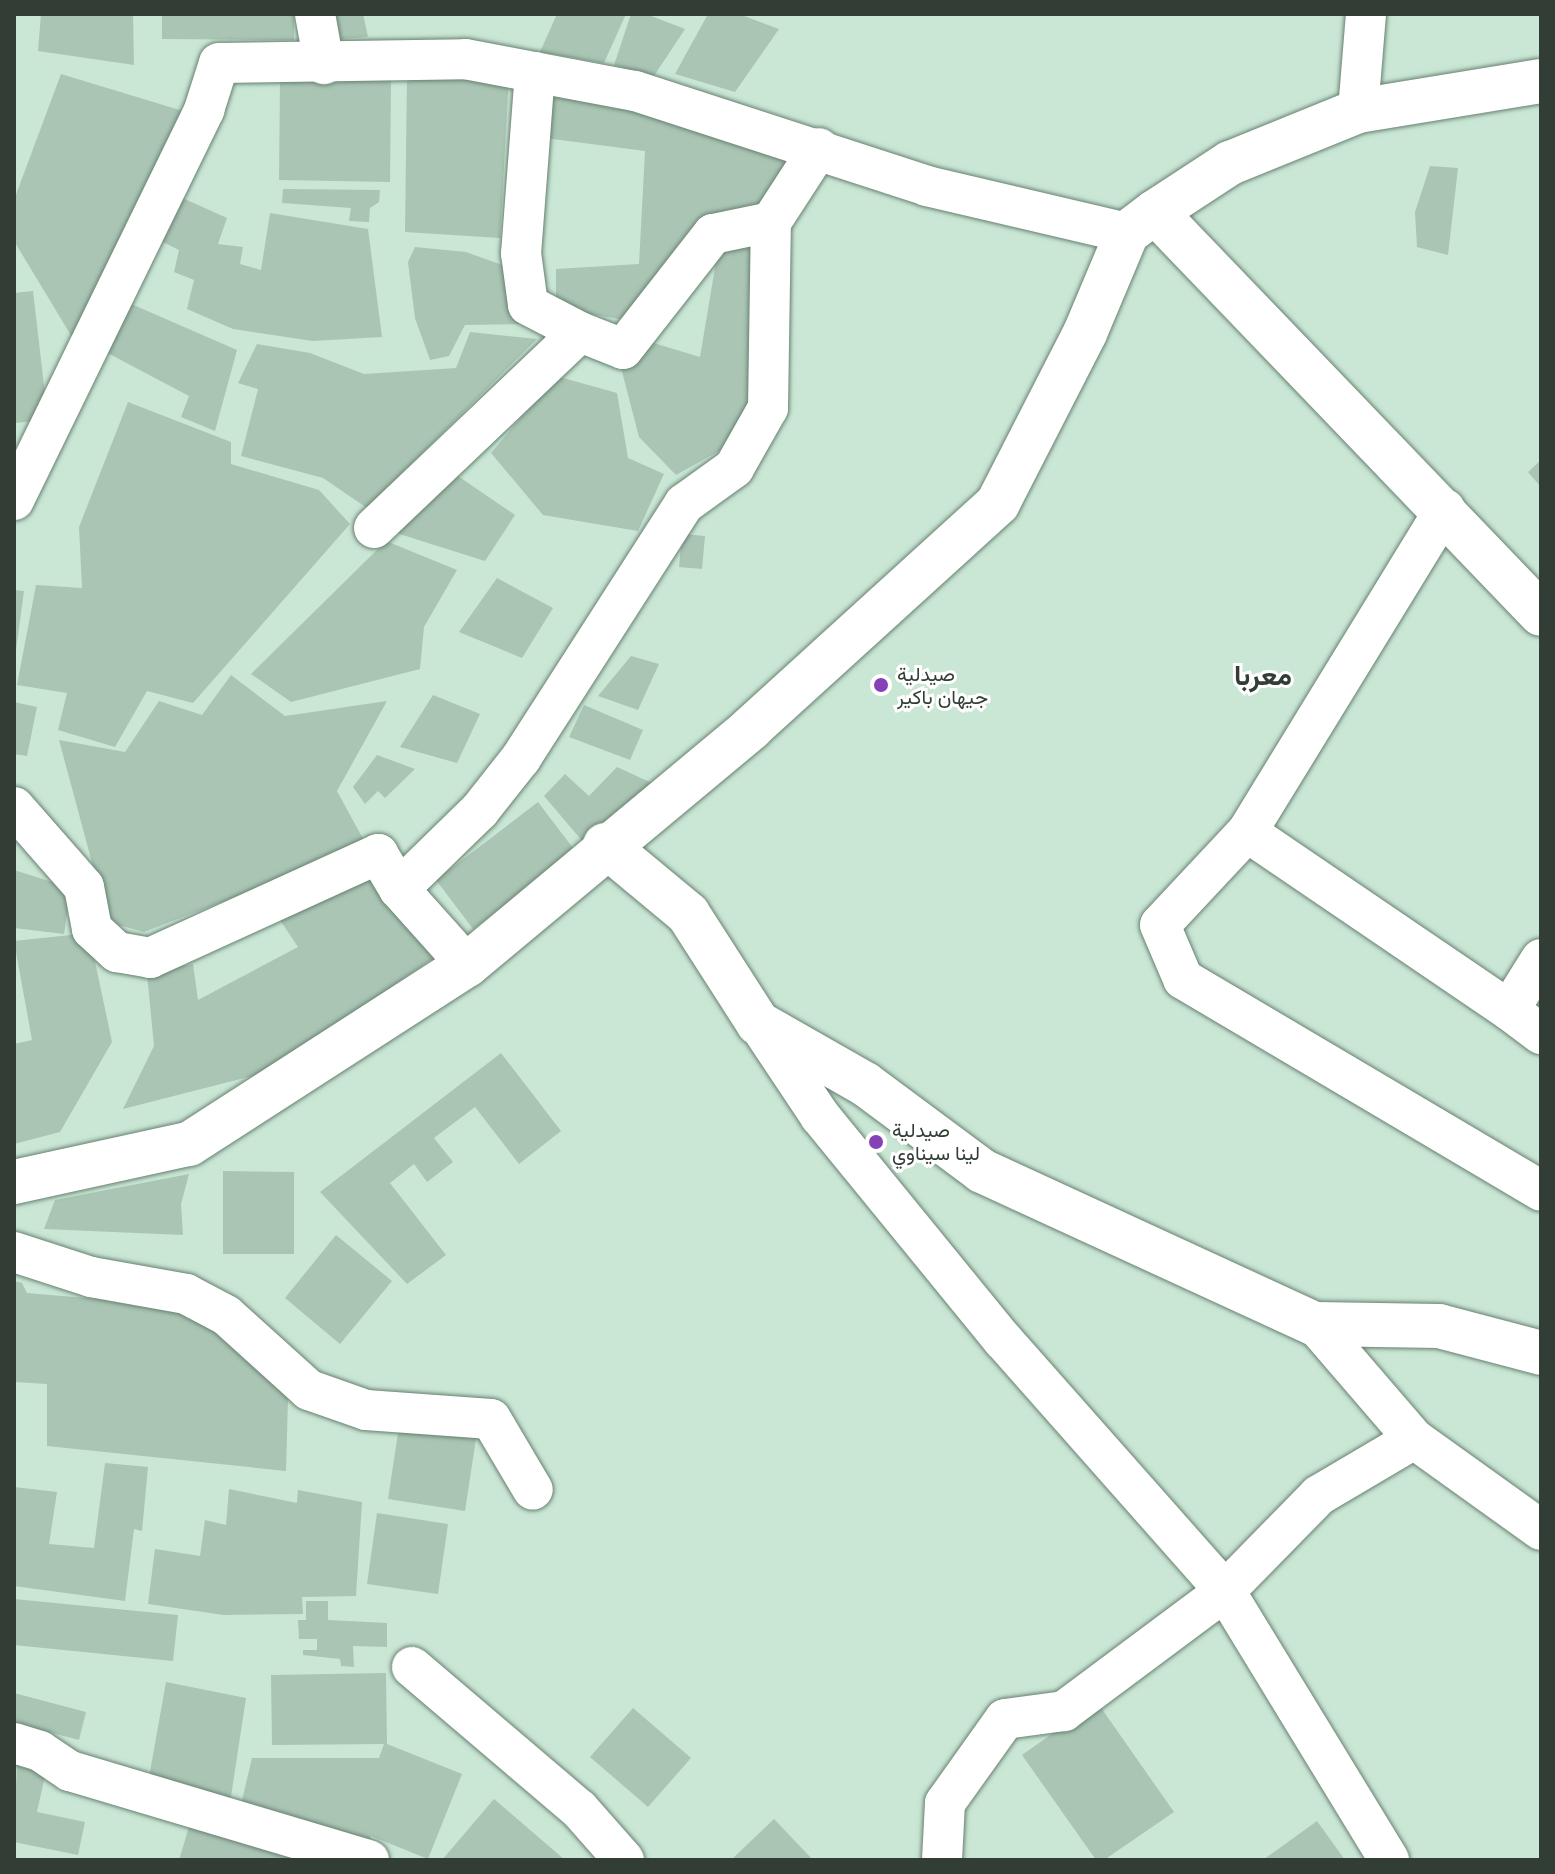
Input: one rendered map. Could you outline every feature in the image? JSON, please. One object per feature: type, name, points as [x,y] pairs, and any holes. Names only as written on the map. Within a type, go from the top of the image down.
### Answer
[{"type":"main road","points":[[14,1182],[189,1144],[467,965],[605,845],[751,728],[998,503],[1141,222],[1230,163],[1358,111],[1541,81]]},
{"type":"main road","points":[[1141,222],[1445,509],[1541,614]]},
{"type":"main road","points":[[605,845],[688,914],[758,1023],[865,1084],[982,1171],[1315,1324],[1439,1326],[1541,1353]]},
{"type":"street","points":[[315,14],[324,64]]},
{"type":"street","points":[[1358,111],[1366,14]]},
{"type":"street","points":[[14,500],[204,110],[219,63],[324,64],[465,59],[635,91],[819,148],[927,186],[1141,222]]},
{"type":"street","points":[[535,72],[521,253],[528,305],[580,332],[623,349],[713,234],[771,222]]},
{"type":"street","points":[[399,889],[480,810],[521,758],[684,504],[734,468],[768,408],[771,222],[819,148]]},
{"type":"street","points":[[374,528],[580,332]]},
{"type":"street","points":[[1445,509],[1247,832],[1160,925],[1183,979],[1541,1191]]},
{"type":"street","points":[[14,807],[84,887],[92,929],[117,952],[150,958],[378,854],[399,889],[467,965]]},
{"type":"street","points":[[1247,832],[1541,1034]]},
{"type":"street","points":[[1509,1010],[1541,959]]},
{"type":"street","points":[[758,1023],[820,1116],[1003,1340],[1225,1591],[1389,1860]]},
{"type":"street","points":[[14,1252],[91,1277],[186,1294],[226,1315],[309,1390],[366,1410],[491,1419],[533,1490]]},
{"type":"street","points":[[1315,1324],[1414,1439],[1541,1530]]},
{"type":"street","points":[[942,1860],[945,1803],[1005,1719],[1064,1711],[1225,1591],[1319,1495],[1414,1439]]},
{"type":"street","points":[[412,1667],[579,1809],[624,1860]]},
{"type":"street","points":[[14,1743],[40,1751],[70,1771],[369,1860]]},
{"type":"building","points":[[41,14],[133,14],[134,65],[38,51]]},
{"type":"building","points":[[162,14],[294,14],[294,40],[162,39]]},
{"type":"building","points":[[325,14],[363,14],[368,37],[326,40]]},
{"type":"building","points":[[557,14],[626,14],[604,63],[540,52]]},
{"type":"building","points":[[631,14],[646,14],[685,29],[654,76],[614,65]]},
{"type":"building","points":[[708,14],[739,14],[779,29],[735,92],[675,74]]},
{"type":"building","points":[[61,74],[183,111],[72,337],[14,241],[14,200]]},
{"type":"building","points":[[407,74],[509,77],[500,238],[405,232]]},
{"type":"building","points":[[391,79],[390,182],[279,180],[280,80]]},
{"type":"building","points":[[548,85],[797,147],[763,212],[630,321],[556,308],[556,269],[639,264],[645,151],[545,138]]},
{"type":"building","points":[[1430,166],[1458,168],[1448,255],[1417,247],[1415,212]]},
{"type":"building","points":[[283,189],[380,190],[379,202],[370,208],[369,222],[349,221],[351,208],[282,203]]},
{"type":"building","points":[[178,196],[227,218],[218,244],[243,247],[240,264],[261,270],[270,213],[368,229],[382,337],[313,341],[233,329],[187,309],[194,280],[174,272],[179,250],[161,241]]},
{"type":"building","points":[[770,231],[761,372],[735,442],[676,475],[639,437],[620,364],[647,341],[700,357],[720,238]]},
{"type":"building","points":[[415,247],[466,252],[522,272],[519,324],[465,325],[449,356],[430,360],[415,318],[408,262]]},
{"type":"building","points":[[33,291],[48,420],[14,423],[14,293]]},
{"type":"building","points":[[129,303],[237,350],[215,431],[181,417],[189,396],[100,349]]},
{"type":"building","points":[[470,332],[537,339],[367,508],[323,478],[241,456],[258,389],[238,383],[257,344],[310,353],[364,374],[456,368]]},
{"type":"building","points":[[556,376],[617,393],[628,458],[664,474],[638,531],[543,515],[491,453]]},
{"type":"building","points":[[128,402],[231,442],[231,464],[319,490],[350,524],[193,703],[147,691],[115,747],[58,730],[67,693],[17,685],[36,585],[82,588],[79,527]]},
{"type":"building","points":[[1541,460],[1541,487],[1528,472]]},
{"type":"building","points":[[455,474],[515,515],[485,561],[393,532]]},
{"type":"building","points":[[682,534],[705,536],[702,569],[679,567]]},
{"type":"building","points":[[386,541],[457,570],[424,627],[420,669],[291,702],[251,674]]},
{"type":"building","points":[[497,578],[553,608],[522,658],[459,632]]},
{"type":"building","points":[[14,590],[24,591],[16,650],[14,650]]},
{"type":"building","points":[[631,656],[659,664],[638,710],[598,696]]},
{"type":"building","points":[[231,675],[285,716],[387,701],[337,791],[367,846],[144,932],[108,922],[59,740],[125,752],[159,701],[202,715]]},
{"type":"building","points":[[433,695],[480,714],[457,763],[400,747]]},
{"type":"building","points":[[14,702],[37,707],[27,756],[14,754]]},
{"type":"building","points":[[584,705],[643,730],[630,760],[569,737]]},
{"type":"building","points":[[377,755],[415,769],[385,798],[378,791],[365,804],[353,787]]},
{"type":"building","points":[[617,767],[654,784],[584,843],[544,796],[565,774],[589,796]]},
{"type":"building","points":[[538,802],[576,852],[473,929],[436,880]]},
{"type":"building","points":[[377,868],[436,956],[268,1072],[123,1109],[154,1046],[147,974],[193,964],[198,1000],[298,947],[278,917]]},
{"type":"building","points":[[14,870],[71,888],[64,934],[14,928]]},
{"type":"building","points":[[89,933],[112,1042],[60,1132],[14,1144],[14,1044],[32,1040],[14,941]]},
{"type":"building","points":[[501,1053],[561,1131],[519,1164],[475,1107],[434,1138],[453,1162],[427,1182],[414,1164],[390,1183],[446,1255],[407,1284],[320,1192]]},
{"type":"building","points":[[223,1171],[294,1172],[294,1254],[223,1254]]},
{"type":"building","points":[[189,1174],[181,1204],[183,1235],[44,1229],[55,1200]]},
{"type":"building","points":[[336,1235],[392,1281],[340,1344],[285,1298]]},
{"type":"building","points":[[14,1281],[22,1283],[27,1293],[192,1307],[288,1398],[286,1471],[47,1446],[47,1384],[14,1382]]},
{"type":"building","points":[[400,1420],[477,1432],[465,1511],[388,1499]]},
{"type":"building","points":[[105,1463],[148,1467],[142,1531],[134,1529],[125,1601],[14,1586],[14,1487],[57,1492],[49,1544],[94,1548]]},
{"type":"building","points":[[229,1489],[297,1503],[298,1490],[362,1502],[356,1596],[302,1597],[303,1614],[224,1615],[148,1604],[155,1549],[200,1556],[205,1520],[226,1525]]},
{"type":"building","points":[[377,1513],[448,1524],[438,1594],[367,1584]]},
{"type":"building","points":[[14,1599],[178,1615],[173,1661],[14,1645]]},
{"type":"building","points":[[306,1601],[328,1601],[328,1620],[387,1623],[387,1647],[353,1646],[354,1667],[341,1666],[340,1659],[303,1655],[303,1650],[317,1650],[317,1639],[299,1639],[298,1620],[306,1620]]},
{"type":"building","points":[[386,1673],[387,1744],[462,1774],[428,1859],[371,1836],[369,1843],[240,1809],[252,1758],[379,1758],[384,1744],[272,1745],[271,1675]]},
{"type":"building","points":[[166,1682],[246,1698],[230,1803],[148,1783]]},
{"type":"building","points":[[14,1693],[86,1712],[79,1740],[14,1723]]},
{"type":"building","points":[[1097,1702],[1174,1812],[1104,1860],[1096,1860],[1022,1755]]},
{"type":"building","points":[[633,1708],[691,1758],[648,1807],[590,1757]]},
{"type":"building","points":[[17,1761],[47,1767],[37,1812],[85,1822],[78,1855],[14,1842]]},
{"type":"building","points":[[494,1799],[565,1860],[442,1860]]},
{"type":"building","points":[[192,1817],[320,1860],[179,1860]]},
{"type":"building","points":[[774,1819],[813,1860],[731,1860]]},
{"type":"building","points":[[1317,1821],[1345,1860],[1263,1860]]},
{"type":"place","name":"صيدلية جيهان باكير","points":[[881,685]]},
{"type":"place","name":"صيدلية لينا سيناوي","points":[[876,1142]]},
{"type":"district","name":"معربا","points":[[1263,676]]}]
